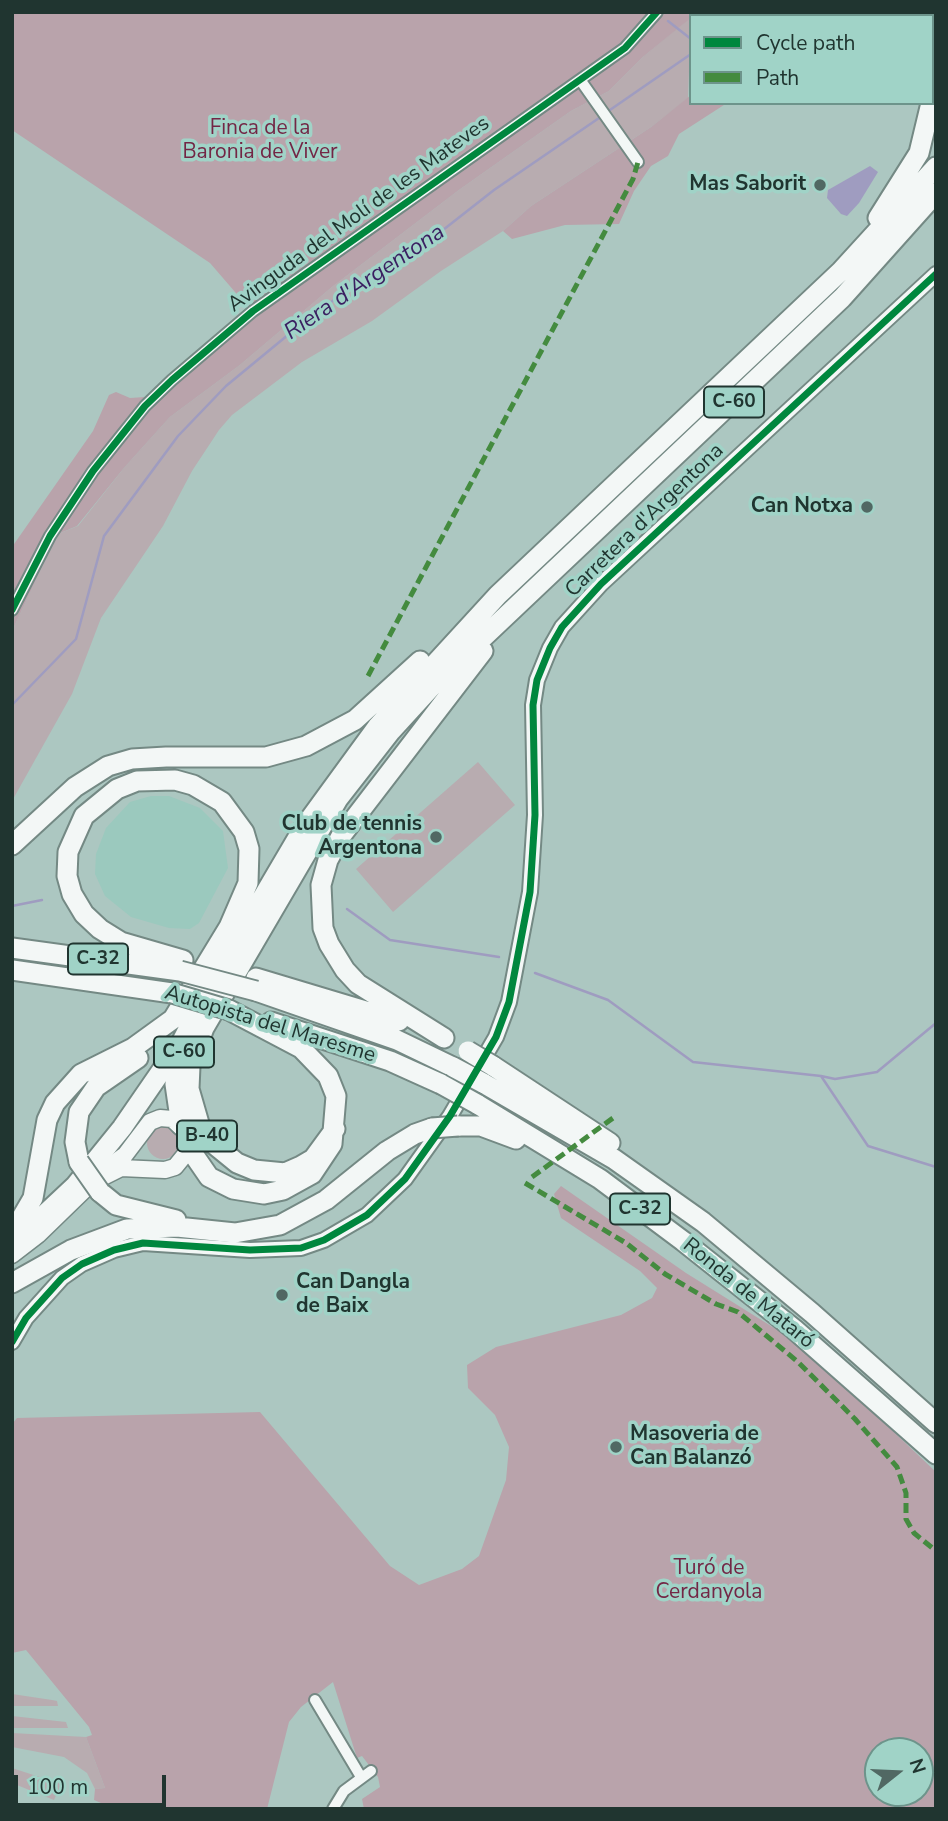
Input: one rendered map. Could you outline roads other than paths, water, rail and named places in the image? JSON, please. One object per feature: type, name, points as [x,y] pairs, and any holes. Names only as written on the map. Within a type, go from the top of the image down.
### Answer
[{"type":"highway","points":[[841,271],[912,167],[925,137],[931,105]]},
{"type":"highway","name":"C-60","points":[[181,1125],[175,1097],[177,1067],[190,1039],[304,827],[363,743],[498,595],[841,271],[936,167]]},
{"type":"highway","name":"C-60","points":[[216,990],[345,789],[391,731],[434,684],[842,298],[936,193]]},
{"type":"highway","points":[[12,845],[75,787],[108,766],[132,759],[166,757],[266,757],[306,746],[331,734],[371,706],[468,616],[498,595]]},
{"type":"highway","points":[[488,1074],[468,1051],[358,984],[345,970],[329,944],[323,928],[321,885],[328,860],[341,836],[466,671],[508,625],[523,602]]},
{"type":"highway","points":[[12,1234],[33,1198],[47,1120],[55,1103],[81,1074],[133,1048],[173,1019],[224,935],[248,883],[250,857],[244,832],[222,802],[193,785],[175,780],[137,781],[117,789],[84,816],[68,852],[70,885],[84,915],[100,929],[121,942],[182,966]]},
{"type":"highway","name":"Autopista del Maresme","points":[[14,948],[182,966],[256,985],[397,1040],[453,1067],[488,1074]]},
{"type":"highway","name":"Autopista del Maresme","points":[[16,970],[172,993],[326,1038],[441,1084],[477,1104]]},
{"type":"highway","points":[[256,985],[377,1013],[444,1038]]},
{"type":"highway","points":[[216,990],[164,1043],[115,1072],[88,1097],[79,1112],[76,1128],[79,1162],[96,1187],[116,1205],[137,1212],[229,1226],[274,1223],[307,1211]]},
{"type":"highway","points":[[12,1245],[59,1203],[122,1128],[216,990]]},
{"type":"highway","name":"B-40","points":[[216,990],[190,1066],[188,1090],[193,1109],[210,1141],[237,1163],[254,1170],[285,1172],[313,1159],[335,1129]]},
{"type":"highway","points":[[189,1148],[209,1177],[233,1189],[264,1194],[283,1190],[312,1174],[324,1159],[335,1129],[336,1096],[328,1076],[313,1059],[285,1038],[229,1010]]},
{"type":"highway","name":"Ronda de Mataró","points":[[488,1074],[582,1124],[709,1217],[755,1265],[936,1423]]},
{"type":"highway","name":"Ronda de Mataró","points":[[477,1104],[600,1179],[794,1329],[936,1454]]},
{"type":"highway","points":[[12,1283],[71,1250],[127,1230],[177,1227],[235,1233],[280,1225],[307,1211],[358,1177],[387,1151],[415,1134],[432,1128],[481,1126],[509,1134],[593,1184],[794,1329]]},
{"type":"main road","points":[[96,1187],[139,1138],[144,1127],[156,1119],[172,1119],[181,1125]]},
{"type":"main road","name":"C-60","points":[[181,1125],[188,1136],[189,1148]]},
{"type":"main road","points":[[139,1138],[140,1154],[152,1167]]},
{"type":"main road","points":[[12,1255],[121,1168],[152,1167],[165,1170],[183,1161],[189,1148]]},
{"type":"street","name":"Avinguda del Molí de les Mateves","points":[[12,610],[50,537],[93,471],[145,406],[172,380],[253,311],[625,48],[657,12]]},
{"type":"street","points":[[580,81],[634,157]]},
{"type":"street","name":"Carretera d'Argentona","points":[[12,1342],[26,1318],[62,1278],[82,1264],[114,1250],[143,1244],[250,1250],[301,1248],[324,1240],[367,1215],[405,1179],[450,1116],[496,1037],[509,1002],[530,892],[535,815],[533,705],[537,680],[562,627],[601,584],[936,274]]},
{"type":"street","points":[[315,1700],[366,1774],[344,1791],[332,1809]]},
{"type":"waterway","points":[[668,21],[689,37]]},
{"type":"waterway","name":"Riera d'Argentona","points":[[607,112],[689,55]]},
{"type":"waterway","name":"Riera d'Argentona","points":[[12,705],[76,639],[104,536],[178,436],[226,386],[317,311],[443,230],[494,190],[602,116]]},
{"type":"waterway","points":[[12,906],[42,900]]},
{"type":"waterway","points":[[347,909],[390,940],[499,957]]},
{"type":"waterway","points":[[535,973],[608,1000],[693,1062],[821,1076],[868,1146],[936,1167]]},
{"type":"waterway","points":[[821,1076],[835,1079],[877,1072],[936,1023]]},
{"type":"place","name":"Mas Saborit","points":[[820,185]]},
{"type":"place","name":"Can Notxa","points":[[867,507]]},
{"type":"place","name":"Club de tennis Argentona","points":[[436,837]]},
{"type":"place","name":"Can Dangla de Baix","points":[[282,1295]]},
{"type":"place","name":"Masoveria de Can Balanzó","points":[[616,1447]]},
{"type":"park label","name":"Finca de la Baronia de Viver","points":[[260,141]]},
{"type":"park label","name":"Turó de Cerdanyola","points":[[709,1581]]}]
